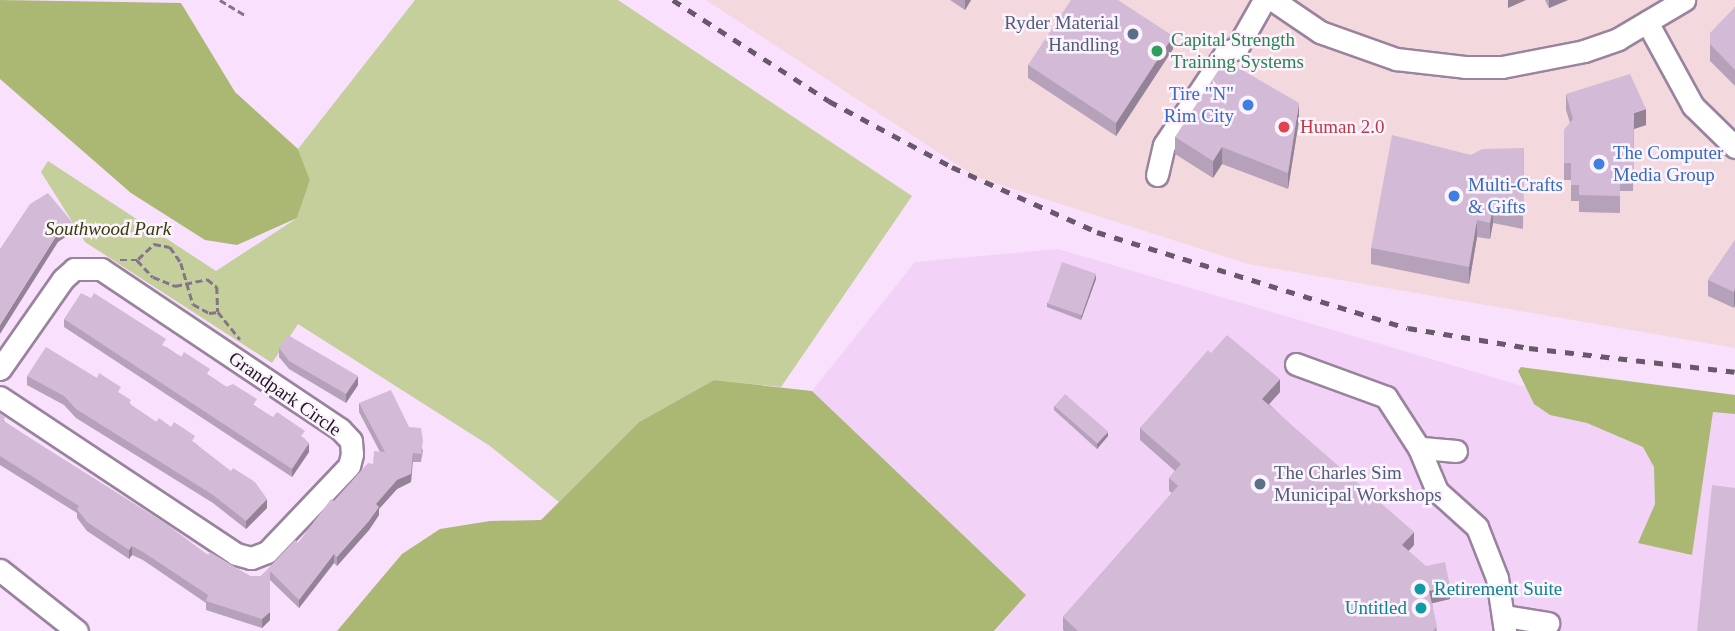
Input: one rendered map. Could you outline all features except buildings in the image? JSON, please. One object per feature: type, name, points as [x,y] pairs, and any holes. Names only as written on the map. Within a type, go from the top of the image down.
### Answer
[{"type":"street","points":[[1157,175],[1164,145],[1226,52],[1237,48],[1264,0]]},
{"type":"street","points":[[1273,0],[1320,32],[1396,59],[1465,67],[1502,67],[1584,51],[1647,22],[1684,0]]},
{"type":"street","points":[[1647,22],[1693,106],[1735,147]]},
{"type":"street","points":[[0,369],[63,279],[74,269],[101,269]]},
{"type":"street","name":"Grandpark Circle","points":[[0,397],[236,554],[251,558],[267,552],[349,467],[351,441],[340,429],[101,269]]},
{"type":"street","points":[[1296,364],[1386,397],[1419,448],[1437,491],[1477,527],[1497,578],[1505,623],[1548,623]]},
{"type":"street","points":[[1419,448],[1456,452]]},
{"type":"street","points":[[0,570],[77,631]]},
{"type":"path","points":[[220,0],[247,16]]},
{"type":"path","points":[[137,260],[154,244],[170,247],[181,263],[184,283],[193,304],[209,313],[218,312]]},
{"type":"path","points":[[101,269],[120,260],[137,260],[163,283],[207,279],[217,287],[218,312],[240,340],[239,361]]},
{"type":"shaded area","points":[[706,0],[1735,0],[1735,348],[1248,264],[976,177]]},
{"type":"shaded area","points":[[1058,249],[1645,422],[1735,401],[1735,631],[996,631],[1025,594],[812,391],[915,262]]},
{"type":"green space","points":[[0,0],[181,3],[235,92],[298,149],[310,180],[297,218],[237,245],[205,240],[131,193],[0,79]]},
{"type":"green space","name":"Southwood Park","points":[[415,0],[618,0],[912,196],[781,387],[714,380],[639,422],[559,502],[490,446],[298,324],[272,363],[85,242],[41,172],[48,161],[216,271],[297,218],[310,180],[298,149]]},
{"type":"green space","points":[[1521,367],[1735,395],[1735,414],[1713,412],[1692,555],[1638,543],[1655,504],[1654,467],[1643,447],[1587,423],[1550,415],[1534,404],[1518,371]]},
{"type":"green space","points":[[714,380],[812,391],[1026,595],[994,631],[337,631],[402,554],[440,529],[490,521],[541,520],[639,422]]},
{"type":"railway","points":[[673,0],[829,101],[952,167],[1097,232],[1408,328],[1529,348],[1735,372]]},
{"type":"place","name":"Ryder Material Handling","points":[[1133,34]]},
{"type":"place","name":"Capital Strength Training Systems","points":[[1157,51]]},
{"type":"place","name":"Tire \"N\" Rim City","points":[[1248,105]]},
{"type":"place","name":"Human 2.0","points":[[1284,127]]},
{"type":"place","name":"The Computer Media Group","points":[[1599,164]]},
{"type":"place","name":"Multi-Crafts & Gifts","points":[[1454,196]]},
{"type":"place","name":"The Charles Sim Municipal Workshops","points":[[1260,484]]},
{"type":"place","name":"Retirement Suite","points":[[1420,589]]},
{"type":"place","name":"Untitled","points":[[1421,608]]}]
